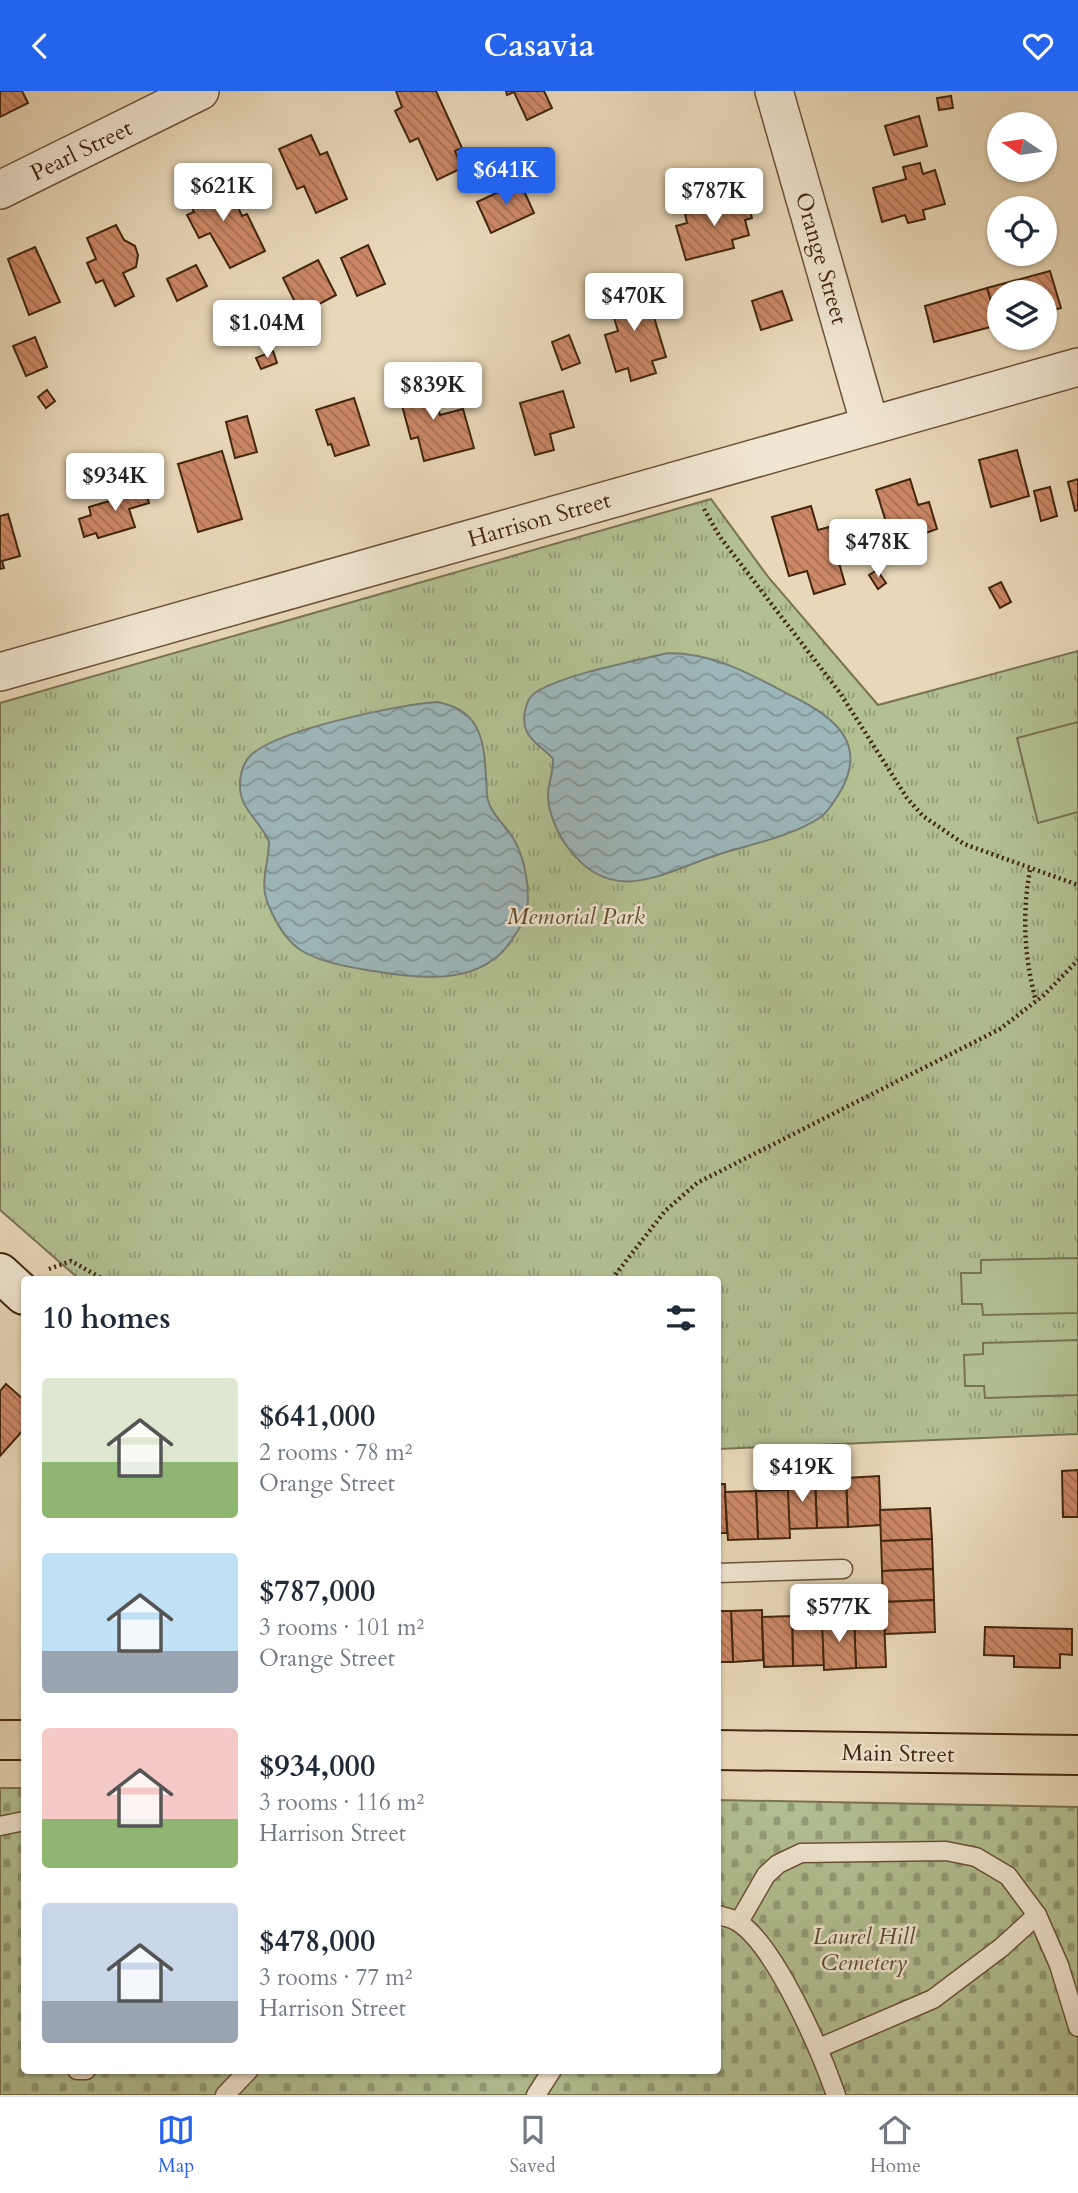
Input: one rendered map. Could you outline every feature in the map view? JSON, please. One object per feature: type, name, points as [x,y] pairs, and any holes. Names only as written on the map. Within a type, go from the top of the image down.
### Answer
[{"type":"main road","points":[[0,1740],[21,1740]]},
{"type":"main road","name":"Main Street","points":[[721,1750],[1078,1755]]},
{"type":"street","name":"Pearl Street","points":[[0,190],[201,91]]},
{"type":"street","name":"Orange Street","points":[[774,91],[870,425]]},
{"type":"street","name":"Harrison Street","points":[[0,672],[1078,366]]},
{"type":"street","points":[[0,1273],[21,1279]]},
{"type":"lane","points":[[721,1573],[843,1569]]},
{"type":"lane","points":[[0,1826],[21,1822]]},
{"type":"lane","points":[[739,1922],[754,1893],[778,1864],[801,1853],[946,1851],[976,1857],[1008,1876],[1037,1915],[1059,1965],[1078,2027]]},
{"type":"lane","points":[[819,2048],[933,1999],[1002,1947],[1037,1915]]},
{"type":"lane","points":[[721,1916],[739,1922],[766,1954],[819,2048],[836,2095]]},
{"type":"lane","points":[[225,2095],[246,2074]]},
{"type":"lane","points":[[536,2095],[549,2074]]},
{"type":"path","points":[[695,475],[705,511],[714,528],[840,693],[907,798],[923,816],[952,837],[1030,870],[1078,885]]},
{"type":"path","points":[[1030,870],[1024,924],[1030,978],[1036,1001]]},
{"type":"path","points":[[614,1276],[665,1211],[697,1183],[1000,1029],[1036,1001],[1078,960]]},
{"type":"path","points":[[42,1276],[53,1265],[71,1261],[98,1276]]},
{"type":"green space","name":"Memorial Park","points":[[711,499],[769,578],[878,705],[1078,651],[1078,1434],[721,1449],[721,1276],[76,1276],[0,1210],[0,703]]},
{"type":"green space","points":[[1078,722],[1078,812],[1038,823],[1017,738]]},
{"type":"green space","points":[[1078,1258],[1078,1313],[983,1315],[982,1304],[962,1304],[961,1273],[981,1273],[981,1260]]},
{"type":"green space","points":[[1078,1340],[1078,1395],[985,1398],[984,1386],[965,1386],[964,1355],[983,1354],[983,1343]]},
{"type":"green space","name":"Laurel Hill Cemetery","points":[[0,1788],[21,1788],[21,2074],[721,2074],[721,1800],[1078,1807],[1078,2095],[0,2095]]},
{"type":"water","points":[[668,653],[702,657],[733,667],[821,713],[833,722],[848,745],[848,775],[827,812],[797,830],[639,881],[603,877],[586,867],[569,849],[554,824],[548,795],[553,759],[527,732],[525,710],[532,695],[564,679]]},
{"type":"water","points":[[437,702],[466,714],[480,736],[488,800],[493,812],[517,846],[526,873],[528,901],[522,925],[500,954],[485,965],[450,976],[411,976],[373,971],[328,962],[302,951],[282,930],[265,896],[264,881],[269,842],[243,801],[240,785],[242,769],[251,755],[286,736],[369,713]]},
{"type":"building","points":[[0,91],[22,91],[28,103],[0,117]]},
{"type":"building","points":[[396,91],[436,91],[462,148],[455,151],[462,168],[437,180],[418,138],[410,142],[395,111],[402,107]]},
{"type":"building","points":[[506,91],[544,91],[552,108],[527,120],[514,92],[507,95]]},
{"type":"building","points":[[951,96],[953,108],[939,110],[937,98]]},
{"type":"building","points":[[919,116],[927,146],[894,155],[885,126]]},
{"type":"building","points":[[311,135],[320,155],[327,152],[347,199],[316,213],[304,186],[297,189],[279,149]]},
{"type":"building","points":[[920,163],[923,174],[935,170],[945,204],[923,210],[925,219],[908,223],[905,215],[882,222],[873,188],[906,179],[903,167]]},
{"type":"building","points":[[216,178],[226,199],[233,196],[242,216],[247,214],[265,251],[230,268],[210,233],[199,238],[187,215],[194,212],[185,193]]},
{"type":"building","points":[[520,182],[534,213],[491,233],[477,202]]},
{"type":"building","points":[[746,197],[752,218],[745,220],[749,235],[732,240],[734,248],[686,260],[676,226],[687,223],[685,214]]},
{"type":"building","points":[[116,225],[124,240],[135,246],[138,255],[136,267],[123,273],[134,296],[115,306],[103,280],[96,283],[87,263],[96,259],[87,238]]},
{"type":"building","points":[[368,245],[385,284],[357,296],[341,258]]},
{"type":"building","points":[[35,247],[60,302],[29,315],[8,259]]},
{"type":"building","points":[[318,260],[336,295],[301,314],[283,278]]},
{"type":"building","points":[[196,265],[207,286],[177,301],[167,279]]},
{"type":"building","points":[[1050,271],[1053,280],[1017,280]]},
{"type":"building","points":[[644,284],[666,357],[652,361],[656,373],[631,381],[628,368],[616,372],[605,335],[618,331],[607,294]]},
{"type":"building","points":[[987,288],[987,328],[934,342],[925,306]]},
{"type":"building","points":[[782,291],[792,320],[761,330],[752,301]]},
{"type":"building","points":[[569,335],[580,363],[562,370],[552,342]]},
{"type":"building","points":[[35,337],[47,367],[26,376],[13,346]]},
{"type":"building","points":[[273,351],[277,363],[261,369],[256,358]]},
{"type":"building","points":[[431,379],[440,415],[463,409],[474,448],[424,461],[418,437],[411,439],[397,387]]},
{"type":"building","points":[[47,390],[55,401],[46,408],[38,397]]},
{"type":"building","points":[[563,391],[574,427],[550,434],[554,450],[535,455],[520,403]]},
{"type":"building","points":[[354,398],[369,445],[335,456],[331,444],[328,445],[316,410]]},
{"type":"building","points":[[247,416],[257,452],[235,458],[226,422]]},
{"type":"building","points":[[1017,450],[1029,496],[991,507],[979,460]]},
{"type":"building","points":[[222,451],[242,519],[198,532],[178,464]]},
{"type":"building","points":[[142,478],[149,503],[129,509],[135,527],[98,538],[96,533],[84,537],[79,519],[91,515],[89,507],[130,495],[126,483]]},
{"type":"building","points":[[910,479],[918,505],[929,502],[937,529],[923,534],[926,541],[899,549],[891,524],[887,525],[876,490]]},
{"type":"building","points":[[1078,479],[1078,510],[1075,511],[1068,482]]},
{"type":"building","points":[[1050,487],[1057,516],[1041,521],[1034,491]]},
{"type":"building","points":[[811,506],[818,530],[829,527],[845,584],[814,594],[807,571],[789,576],[772,517]]},
{"type":"building","points":[[8,514],[20,556],[2,561],[4,568],[0,569],[0,516]]},
{"type":"building","points":[[877,570],[886,583],[878,589],[869,575]]},
{"type":"building","points":[[1001,582],[1011,602],[1000,608],[989,588]]},
{"type":"building","points":[[6,1384],[21,1397],[21,1432],[0,1456],[0,1391]]},
{"type":"building","points":[[1078,1470],[1078,1517],[1063,1517],[1062,1471]]},
{"type":"building","points":[[879,1476],[881,1525],[848,1527],[846,1478]]},
{"type":"building","points":[[846,1478],[848,1527],[817,1528],[815,1479]]},
{"type":"building","points":[[815,1479],[817,1528],[789,1529],[787,1480]]},
{"type":"building","points":[[721,1484],[725,1484],[727,1533],[721,1533]]},
{"type":"building","points":[[788,1490],[790,1538],[758,1539],[756,1491]]},
{"type":"building","points":[[756,1491],[758,1539],[728,1540],[725,1492]]},
{"type":"building","points":[[930,1508],[932,1539],[881,1541],[880,1510]]},
{"type":"building","points":[[932,1539],[933,1569],[882,1571],[881,1541]]},
{"type":"building","points":[[933,1569],[934,1600],[883,1602],[882,1571]]},
{"type":"building","points":[[934,1600],[935,1632],[885,1634],[883,1602]]},
{"type":"building","points":[[762,1610],[763,1660],[733,1662],[731,1611]]},
{"type":"building","points":[[721,1611],[731,1611],[733,1662],[721,1662]]},
{"type":"building","points":[[822,1614],[824,1665],[793,1666],[792,1616]]},
{"type":"building","points":[[792,1616],[793,1666],[764,1667],[762,1617]]},
{"type":"building","points":[[884,1618],[886,1667],[856,1668],[854,1619]]},
{"type":"building","points":[[854,1619],[856,1668],[824,1670],[822,1620]]},
{"type":"building","points":[[985,1627],[1072,1629],[1072,1655],[1060,1654],[1060,1668],[1014,1667],[1014,1656],[984,1655]]}]
